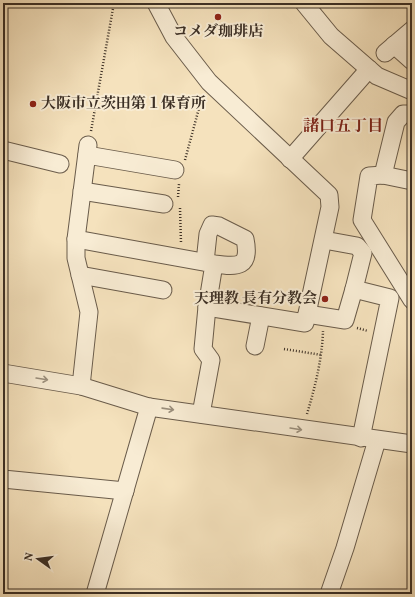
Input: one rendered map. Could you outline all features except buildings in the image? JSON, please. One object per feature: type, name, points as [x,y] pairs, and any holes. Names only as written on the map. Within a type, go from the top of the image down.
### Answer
[{"type":"street","points":[[156,3],[174,37],[209,82],[329,195],[330,207],[324,240],[315,316],[305,324],[207,307]]},
{"type":"street","points":[[304,3],[331,36],[377,76],[412,91]]},
{"type":"street","points":[[412,30],[389,49],[412,61]]},
{"type":"street","points":[[290,159],[370,69]]},
{"type":"street","points":[[383,175],[396,122],[403,114],[412,114]]},
{"type":"street","points":[[3,150],[60,164]]},
{"type":"street","points":[[81,386],[89,312],[76,258],[76,239],[88,150],[175,170]]},
{"type":"street","points":[[412,181],[383,175],[369,176],[362,220],[412,300]]},
{"type":"street","points":[[82,191],[164,204]]},
{"type":"street","points":[[76,239],[210,263],[203,349],[211,360],[201,414]]},
{"type":"street","points":[[315,316],[345,320],[363,252],[357,246],[324,240]]},
{"type":"street","points":[[80,275],[163,290]]},
{"type":"street","points":[[329,594],[345,548],[369,439],[382,335],[390,298],[354,289]]},
{"type":"street","points":[[255,346],[261,316]]},
{"type":"street","points":[[3,373],[81,386],[149,407],[302,430],[412,444]]},
{"type":"street","points":[[95,594],[149,407]]},
{"type":"street","points":[[3,479],[125,491]]},
{"type":"path","points":[[88,150],[114,3]]},
{"type":"path","points":[[302,430],[317,381],[322,355],[315,316]]},
{"type":"path","points":[[345,320],[348,326],[382,335]]},
{"type":"path","points":[[284,349],[322,355]]},
{"type":"place","name":"コメダ珈琲店","points":[[218,17]]},
{"type":"place","name":"大阪市立茨田第１保育所","points":[[33,104]]},
{"type":"place","name":"天理教 長有分教会","points":[[325,299]]},
{"type":"district","name":"諸口五丁目","points":[[343,127]]}]
